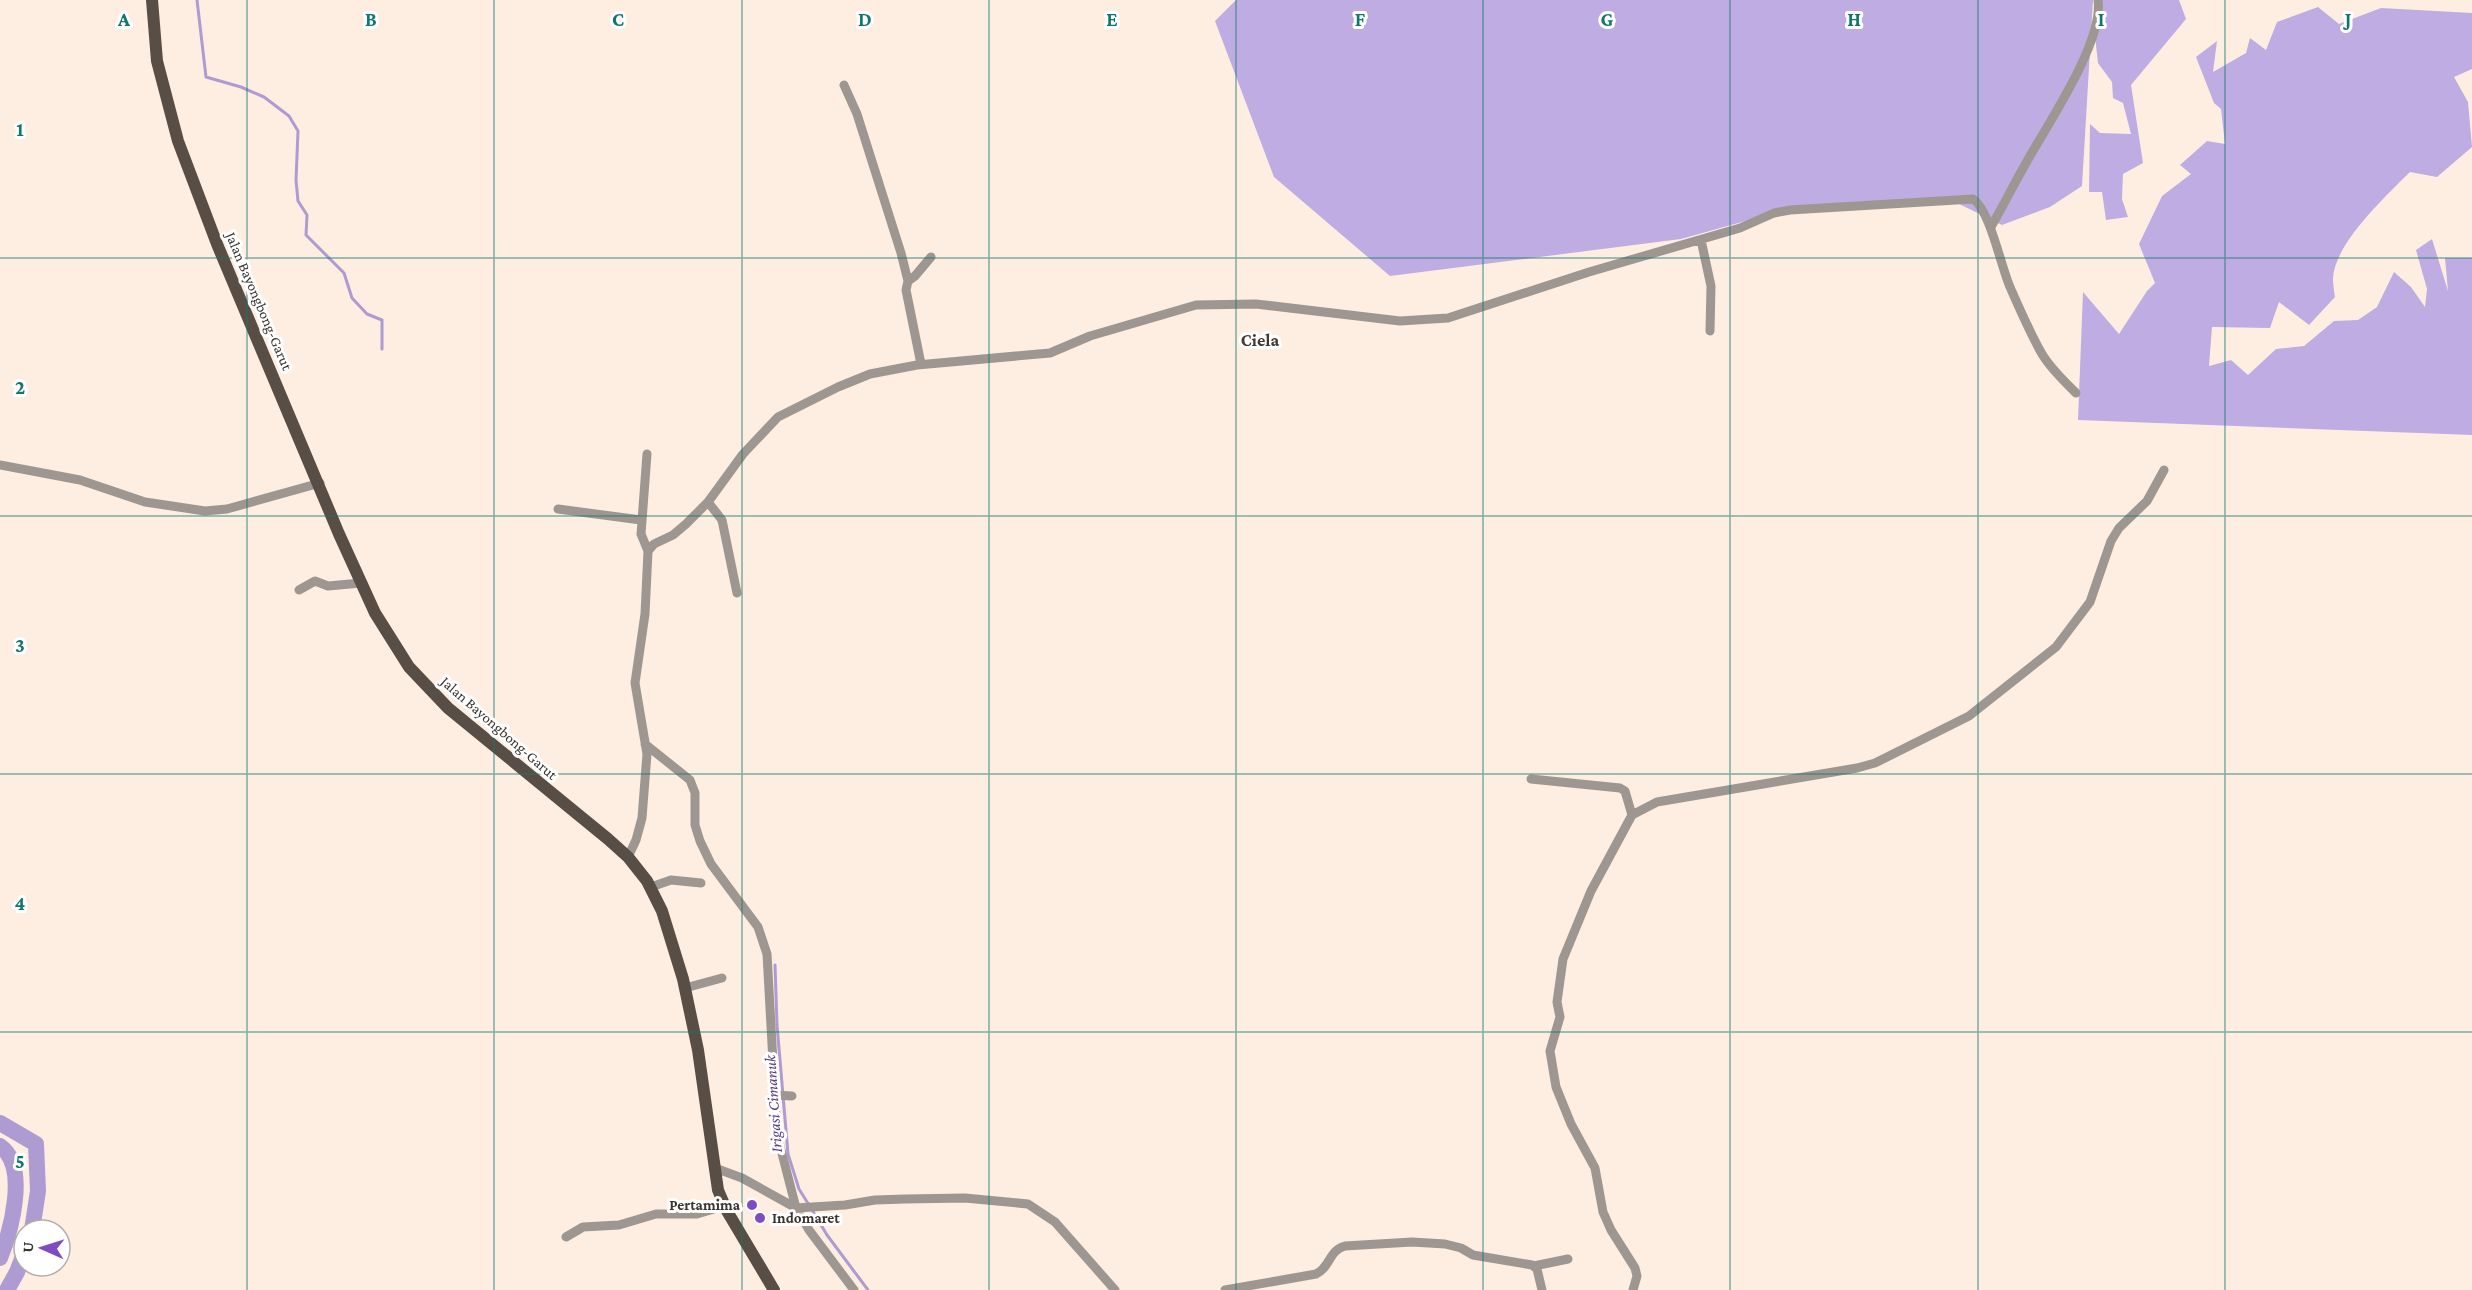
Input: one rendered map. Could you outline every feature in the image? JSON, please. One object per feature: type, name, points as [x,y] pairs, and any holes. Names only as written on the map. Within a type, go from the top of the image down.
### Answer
[{"type":"main road","name":"Jalan Bayongbong-Garut","points":[[152,0],[157,60],[178,141],[217,244],[362,583],[392,641],[409,667],[448,708],[628,857],[651,887],[662,911],[685,988],[698,1050],[718,1190],[724,1206],[774,1290]]},
{"type":"street","points":[[1991,227],[2064,98],[2088,48],[2097,20],[2098,0]]},
{"type":"street","points":[[844,85],[857,114],[902,253],[908,281],[907,300],[921,364]]},
{"type":"street","points":[[648,551],[654,544],[673,535],[708,502],[743,454],[778,417],[842,385],[870,374],[921,364],[1050,353],[1090,336],[1196,305],[1214,303],[1256,304],[1400,321],[1448,318],[1590,272],[1740,228],[1774,213],[1790,210],[1918,201],[1973,199],[1978,202],[1991,227],[2010,288],[2043,356],[2076,393]]},
{"type":"street","points":[[1701,240],[1711,286],[1710,331]]},
{"type":"street","points":[[908,281],[931,257]]},
{"type":"street","points":[[628,857],[642,818],[646,771],[646,749],[634,683],[646,603],[648,551],[641,539],[641,519],[647,454]]},
{"type":"street","points":[[0,465],[81,480],[145,502],[205,511],[226,509],[320,483]]},
{"type":"street","points":[[1633,1290],[1637,1276],[1635,1268],[1607,1221],[1595,1168],[1571,1124],[1556,1087],[1550,1059],[1550,1051],[1560,1017],[1557,994],[1563,959],[1591,891],[1632,815],[1656,802],[1875,763],[1969,716],[2056,647],[2090,602],[2111,541],[2119,528],[2147,501],[2164,470]]},
{"type":"street","points":[[708,502],[722,520],[737,593]]},
{"type":"street","points":[[558,509],[641,519]]},
{"type":"street","points":[[299,590],[315,581],[333,586],[362,583]]},
{"type":"street","points":[[646,749],[690,780],[694,792],[695,825],[700,841],[711,864],[758,927],[767,954],[782,1096],[777,1134],[798,1208],[809,1230],[854,1290]]},
{"type":"street","points":[[1532,779],[1620,788],[1625,791],[1632,815]]},
{"type":"street","points":[[651,887],[672,880],[701,883]]},
{"type":"street","points":[[685,988],[722,978]]},
{"type":"street","points":[[716,1168],[742,1178],[798,1208],[875,1200],[965,1198],[1028,1204],[1055,1222],[1114,1290]]},
{"type":"street","points":[[566,1237],[583,1227],[619,1225],[656,1214],[698,1214],[724,1206]]},
{"type":"street","points":[[1225,1290],[1316,1274],[1321,1272],[1335,1251],[1345,1246],[1412,1242],[1445,1244],[1473,1254],[1534,1266],[1568,1259]]},
{"type":"street","points":[[1534,1266],[1542,1290]]},
{"type":"shaded area","points":[[1236,0],[2093,0],[2082,186],[2050,207],[2002,225],[1951,200],[1774,213],[1681,239],[1390,276],[1274,177],[1215,21]]},
{"type":"shaded area","points":[[2101,0],[2179,0],[2186,19],[2131,85],[2143,163],[2123,174],[2122,199],[2128,217],[2106,220],[2102,192],[2089,192],[2090,124],[2100,133],[2131,134],[2123,103],[2113,98],[2112,82],[2098,63],[2095,36]]},
{"type":"shaded area","points":[[2318,7],[2339,24],[2381,8],[2472,13],[2472,69],[2454,77],[2468,102],[2472,147],[2437,177],[2410,172],[2363,221],[2342,250],[2336,264],[2333,278],[2335,297],[2309,325],[2279,302],[2270,328],[2212,327],[2209,366],[2231,360],[2248,375],[2276,349],[2304,346],[2334,321],[2358,320],[2377,307],[2394,272],[2411,287],[2425,307],[2427,289],[2416,250],[2432,239],[2448,291],[2445,258],[2472,258],[2472,435],[2078,420],[2083,292],[2119,334],[2147,291],[2155,283],[2139,244],[2162,196],[2191,174],[2180,165],[2207,141],[2225,144],[2221,109],[2214,103],[2196,57],[2217,41],[2213,72],[2246,53],[2250,38],[2266,50],[2277,22]]},
{"type":"waterway","points":[[197,0],[206,77],[241,87],[264,97],[289,116],[298,131],[296,180],[298,201],[307,215],[306,235],[344,273],[352,298],[367,314],[382,320],[382,349]]},
{"type":"waterway","name":"Irigasi Cimanuk","points":[[775,965],[777,1025],[788,1154],[799,1189],[809,1205]]},
{"type":"waterway","points":[[0,1123],[36,1144],[38,1191],[34,1218]]},
{"type":"waterway","points":[[0,1146],[9,1155],[16,1183],[9,1232],[0,1258]]},
{"type":"waterway","name":"Irigasi Cimanuk","points":[[812,1210],[827,1235],[868,1290]]},
{"type":"waterway","points":[[7,1290],[14,1278]]},
{"type":"place","name":"Pertamima","points":[[752,1205]]},
{"type":"place","name":"Indomaret","points":[[760,1218]]},
{"type":"district","name":"Ciela","points":[[1260,340]]}]
